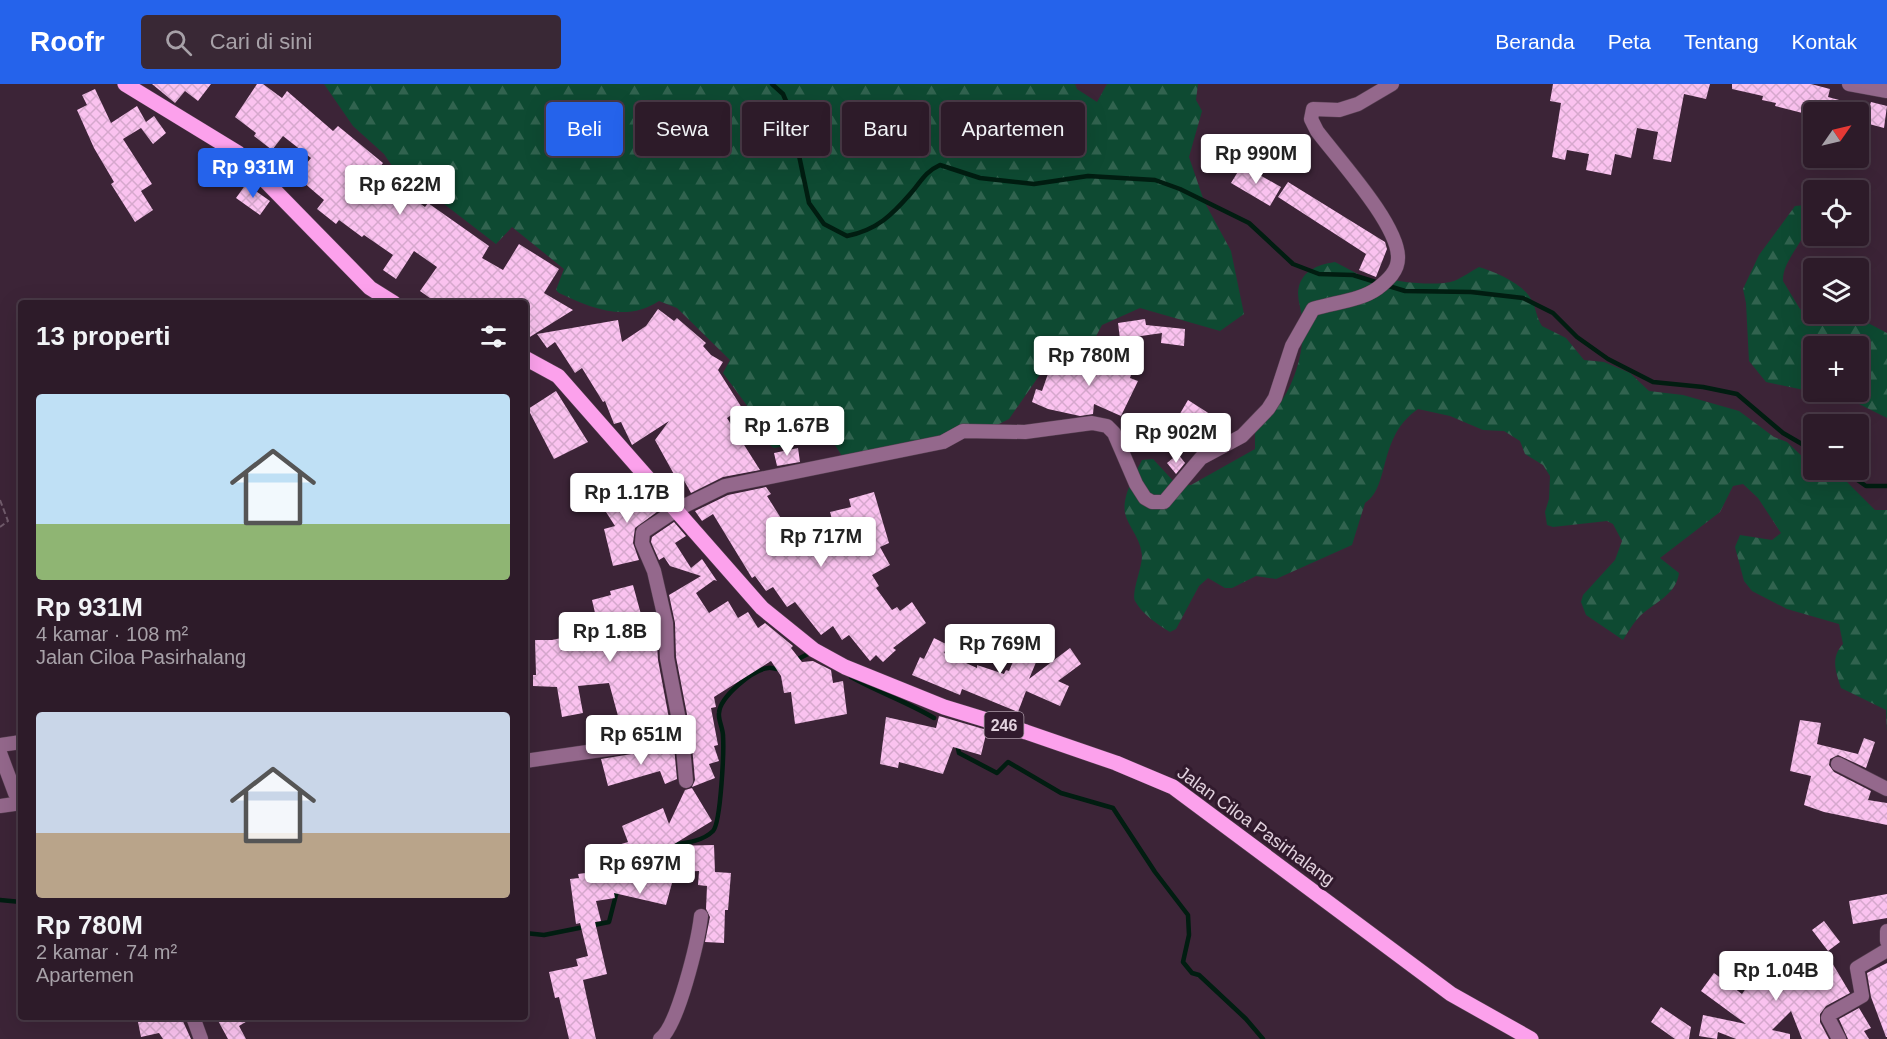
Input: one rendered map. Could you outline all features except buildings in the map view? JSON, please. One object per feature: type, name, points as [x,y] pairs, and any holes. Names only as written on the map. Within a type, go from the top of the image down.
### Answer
[{"type":"main road","points":[[125,84],[238,153],[370,288],[389,300]]},
{"type":"main road","name":"Jalan Ciloa Pasirhalang","points":[[528,360],[558,376],[762,608],[814,651],[845,667],[944,707],[1116,763],[1173,787],[1450,994],[1531,1039]]},
{"type":"street","points":[[686,781],[682,736],[667,658],[666,622],[654,571],[641,536],[676,510],[725,486],[785,472],[902,452],[943,442],[963,431],[1025,432],[1092,423],[1107,426],[1114,433],[1136,484],[1145,498],[1152,502],[1164,502],[1201,458],[1242,436],[1268,409],[1275,398],[1292,346],[1313,309],[1366,294],[1377,289],[1393,274],[1398,259],[1390,228],[1317,131],[1311,119],[1313,109],[1339,110],[1358,104],[1392,84]]},
{"type":"street","points":[[1850,84],[1887,92]]},
{"type":"street","points":[[528,761],[682,736]]},
{"type":"street","points":[[0,745],[18,742]]},
{"type":"street","points":[[0,753],[18,798]]},
{"type":"street","points":[[1838,764],[1887,789]]},
{"type":"street","points":[[0,806],[18,803]]},
{"type":"street","points":[[660,1039],[671,1026],[696,947],[701,916]]},
{"type":"street","points":[[1887,931],[1887,941]]},
{"type":"street","points":[[1839,1039],[1828,1018],[1830,1014],[1862,996],[1857,968],[1887,950]]},
{"type":"street","points":[[194,1020],[201,1039]]},
{"type":"path","points":[[0,500],[8,521],[0,527]]},
{"type":"green space","points":[[324,84],[1075,84],[1077,89],[1097,102],[1107,84],[1198,84],[1196,100],[1202,111],[1189,157],[1204,201],[1231,251],[1244,314],[1220,331],[1140,308],[1102,325],[1084,359],[1063,354],[1048,363],[1009,419],[993,427],[933,441],[842,456],[835,445],[807,442],[774,448],[743,426],[751,411],[723,373],[730,360],[677,308],[659,301],[647,308],[634,311],[609,311],[583,304],[559,293],[556,290],[564,269],[512,227],[496,244],[422,187],[401,179],[384,154],[353,126]]},
{"type":"green space","points":[[1803,205],[1803,236],[1784,271],[1783,281],[1803,311],[1803,324],[1869,324],[1887,333],[1887,418],[1855,402],[1869,402],[1869,336],[1803,336],[1803,390],[1766,382],[1749,361],[1746,303],[1743,289],[1759,255],[1795,206]]},
{"type":"green space","points":[[1335,262],[1373,282],[1384,277],[1429,284],[1448,283],[1479,267],[1500,275],[1527,293],[1542,326],[1566,338],[1584,360],[1604,362],[1630,373],[1649,391],[1683,395],[1739,411],[1774,437],[1787,442],[1803,457],[1803,480],[1845,480],[1875,510],[1887,510],[1887,732],[1886,710],[1841,688],[1835,665],[1839,649],[1843,644],[1839,624],[1787,609],[1752,591],[1744,581],[1735,547],[1740,535],[1772,540],[1781,533],[1758,498],[1743,484],[1733,486],[1720,512],[1660,558],[1679,573],[1677,581],[1664,598],[1638,618],[1623,640],[1586,615],[1581,602],[1583,595],[1615,560],[1622,541],[1613,524],[1607,521],[1553,527],[1547,525],[1545,512],[1549,499],[1550,476],[1543,465],[1525,454],[1520,441],[1504,431],[1483,430],[1450,416],[1418,409],[1405,420],[1396,433],[1378,485],[1373,495],[1365,503],[1352,545],[1276,579],[1256,576],[1232,588],[1225,588],[1208,578],[1199,586],[1176,629],[1170,632],[1151,619],[1142,611],[1134,597],[1142,556],[1125,513],[1125,500],[1142,460],[1153,459],[1177,485],[1191,485],[1255,449],[1255,428],[1277,408],[1293,380],[1298,364],[1303,333],[1298,294],[1301,280],[1309,271]]},
{"type":"waterway","points":[[772,84],[783,94],[789,108],[809,203],[824,224],[847,236],[867,230],[890,215],[927,174],[940,165],[980,178],[1034,184],[1088,176],[1155,180],[1180,189],[1249,223],[1293,264],[1319,274],[1353,275],[1405,291],[1471,292],[1523,298],[1553,313],[1577,337],[1608,359],[1653,382],[1703,387],[1737,394],[1783,433],[1803,445]]},
{"type":"waterway","points":[[1857,480],[1866,486],[1887,486]]},
{"type":"waterway","points":[[794,661],[810,653]]},
{"type":"waterway","points":[[670,845],[704,838],[713,831],[716,825],[723,755],[723,733],[719,713],[725,700],[738,685],[754,674],[761,670],[777,669],[781,666]]},
{"type":"waterway","points":[[851,677],[934,718]]},
{"type":"waterway","points":[[957,744],[959,753],[997,773],[1008,762],[1061,793],[1113,808],[1155,872],[1188,915],[1189,935],[1183,962],[1192,973],[1199,975],[1246,1019],[1263,1039]]},
{"type":"waterway","points":[[528,933],[544,935],[609,922],[618,887]]},
{"type":"waterway","points":[[0,900],[18,902]]}]
